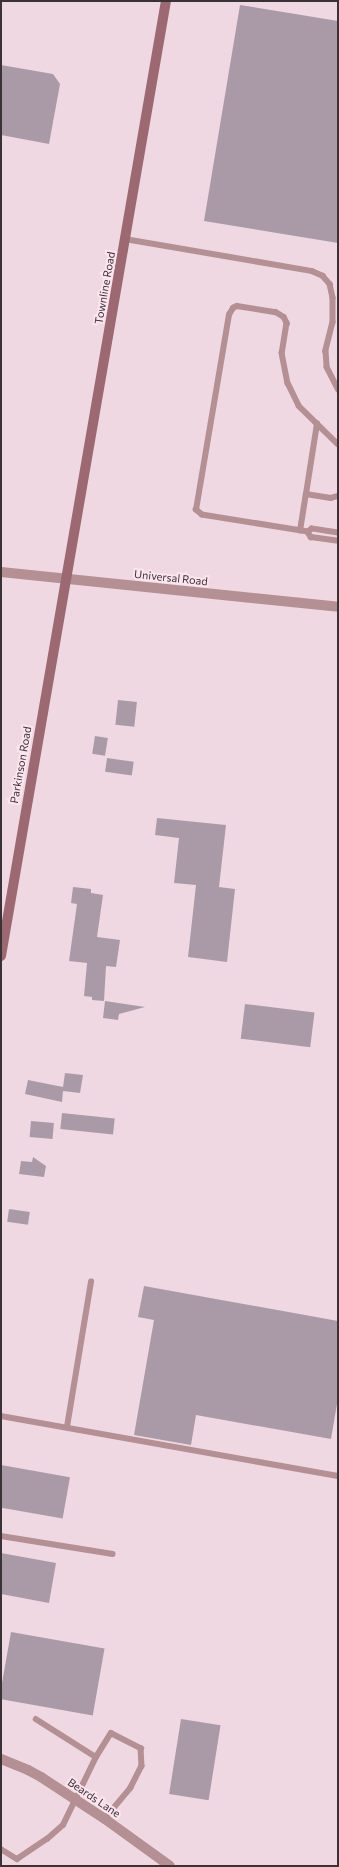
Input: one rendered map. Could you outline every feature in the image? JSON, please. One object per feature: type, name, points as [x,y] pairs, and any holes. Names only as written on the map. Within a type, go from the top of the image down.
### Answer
[{"type":"main road","name":"Townline Road","points":[[66,579],[166,1]]},
{"type":"main road","name":"Parkinson Road","points":[[1,956],[66,579]]},
{"type":"street","name":"Universal Road","points":[[1,572],[338,607]]},
{"type":"street","name":"Beards Lane","points":[[1,1759],[28,1770],[105,1819],[170,1866]]},
{"type":"lane","points":[[125,239],[312,271],[323,276],[330,284],[334,298],[333,322],[326,351],[327,367],[338,389]]},
{"type":"lane","points":[[338,444],[299,406],[288,383],[282,353],[287,323],[284,317],[276,312],[238,306],[233,308],[229,315],[196,510],[202,515],[300,531],[308,532],[312,529],[338,533]]},
{"type":"lane","points":[[300,531],[317,424]]},
{"type":"lane","points":[[306,494],[331,498],[338,496]]},
{"type":"lane","points":[[308,532],[311,536],[338,541]]},
{"type":"lane","points":[[67,1427],[91,1282]]},
{"type":"lane","points":[[1,1416],[338,1476]]},
{"type":"lane","points":[[1,1536],[113,1554]]},
{"type":"lane","points":[[36,1719],[96,1757]]},
{"type":"lane","points":[[1,1849],[17,1859],[47,1839],[63,1825],[96,1757],[111,1733],[141,1748],[142,1766],[137,1777],[118,1806],[105,1819]]},
{"type":"building","points":[[240,5],[338,21],[338,243],[204,221]]},
{"type":"building","points":[[1,65],[53,74],[60,84],[49,144],[1,135]]},
{"type":"building","points":[[118,700],[137,702],[134,727],[115,725]]},
{"type":"building","points":[[95,736],[108,738],[105,756],[92,754]]},
{"type":"building","points":[[107,758],[134,762],[132,776],[105,772]]},
{"type":"building","points":[[157,818],[226,825],[219,887],[235,889],[227,962],[188,957],[196,885],[174,883],[179,838],[155,835]]},
{"type":"building","points":[[73,887],[91,889],[91,893],[103,895],[97,937],[120,940],[116,967],[106,966],[104,1001],[92,1000],[92,997],[84,996],[87,963],[69,961],[77,904],[71,903]]},
{"type":"building","points":[[105,1001],[145,1007],[119,1014],[118,1020],[103,1018]]},
{"type":"building","points":[[245,1004],[314,1013],[310,1047],[241,1039]]},
{"type":"building","points":[[65,1073],[83,1075],[80,1093],[63,1091],[62,1102],[25,1094],[28,1080],[63,1087]]},
{"type":"building","points":[[62,1113],[115,1119],[113,1134],[60,1129]]},
{"type":"building","points":[[31,1121],[54,1123],[53,1139],[30,1137]]},
{"type":"building","points":[[33,1157],[46,1166],[44,1177],[19,1174],[21,1161],[32,1162]]},
{"type":"building","points":[[9,1209],[30,1212],[28,1225],[7,1222]]},
{"type":"building","points":[[144,1286],[338,1321],[338,1398],[331,1439],[196,1415],[191,1445],[134,1435],[154,1320],[138,1317]]},
{"type":"building","points":[[1,1465],[70,1477],[63,1519],[1,1508]]},
{"type":"building","points":[[1,1553],[56,1563],[49,1603],[1,1594]]},
{"type":"building","points":[[11,1632],[105,1648],[93,1715],[1,1699],[1,1689]]},
{"type":"building","points":[[181,1719],[221,1725],[209,1800],[169,1794]]}]
